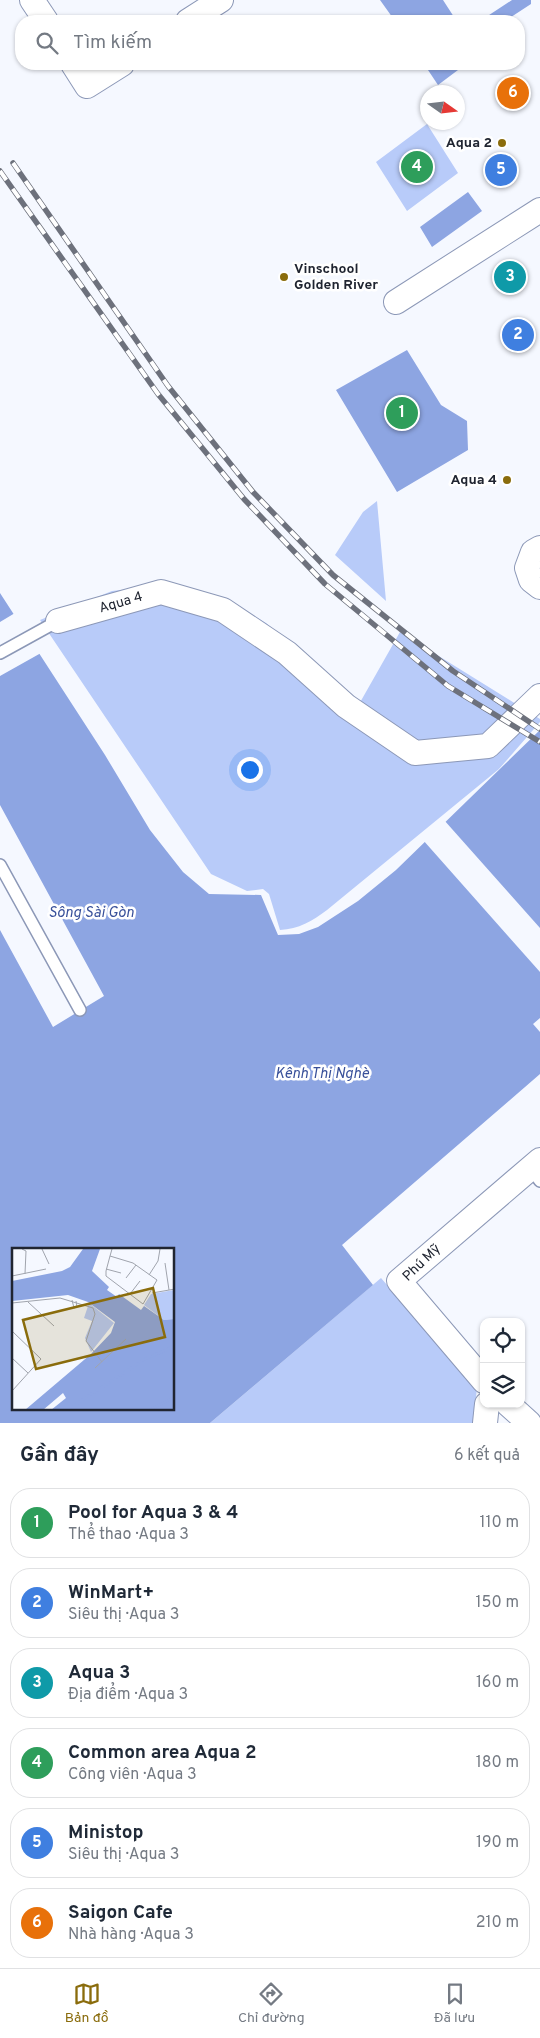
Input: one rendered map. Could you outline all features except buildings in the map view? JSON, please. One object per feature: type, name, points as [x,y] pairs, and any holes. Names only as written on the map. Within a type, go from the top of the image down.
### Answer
[{"type":"street","points":[[32,0],[42,15]]},
{"type":"street","points":[[197,15],[221,0]]},
{"type":"street","points":[[77,70],[87,86],[112,70]]},
{"type":"street","points":[[396,302],[540,210]]},
{"type":"street","points":[[540,548],[533,552],[527,568],[532,580],[540,588]]},
{"type":"street","name":"Aqua 4","points":[[58,621],[161,592],[223,610],[287,653],[346,706],[415,753],[488,746],[540,696]]},
{"type":"street","name":"Phú Mỹ","points":[[480,1376],[399,1281],[537,1170]]},
{"type":"street","points":[[485,1423],[487,1408]]},
{"type":"street","points":[[512,1408],[529,1423]]},
{"type":"lane","name":"Aqua 4","points":[[0,653],[58,621]]},
{"type":"lane","points":[[0,865],[80,1010]]},
{"type":"shaded area","points":[[420,129],[431,130],[458,173],[407,211],[376,162]]},
{"type":"shaded area","points":[[377,501],[386,601],[335,555],[363,512]]},
{"type":"shaded area","points":[[156,586],[224,598],[266,623],[358,706],[400,632],[540,719],[540,722],[499,769],[327,910],[305,924],[280,930],[269,894],[263,889],[247,891],[211,874],[40,620],[112,591]]},
{"type":"shaded area","points":[[381,1278],[477,1388],[473,1423],[210,1423]]},
{"type":"water","points":[[380,0],[443,0],[453,15],[391,15]]},
{"type":"water","points":[[512,0],[531,0],[531,4],[514,15],[489,15]]},
{"type":"water","points":[[428,70],[458,70],[438,85]]},
{"type":"water","points":[[468,192],[482,211],[432,247],[420,227]]},
{"type":"water","points":[[407,350],[441,405],[467,421],[468,450],[397,492],[336,390]]},
{"type":"water","points":[[0,593],[105,755],[150,830],[183,872],[209,894],[261,895],[278,935],[299,934],[318,927],[358,901],[396,870],[540,730],[540,1018],[533,1024],[540,1032],[540,1074],[342,1245],[373,1285],[210,1423],[0,1423]]},
{"type":"pier","points":[[15,613],[41,653],[0,676],[0,622]]},
{"type":"pier","points":[[0,805],[104,996],[53,1027],[0,930]]},
{"type":"pier","points":[[444,820],[540,928],[540,972],[423,840]]},
{"type":"railway","points":[[13,163],[168,386],[253,492],[333,575],[453,671],[540,729]]},
{"type":"railway","points":[[0,171],[158,394],[244,499],[325,584],[448,686],[540,742]]},
{"type":"place","name":"Saigon Cafe","points":[[513,93]]},
{"type":"place","name":"Aqua 2","points":[[502,143]]},
{"type":"place","name":"Common area Aqua 2","points":[[417,167]]},
{"type":"place","name":"Ministop","points":[[501,170]]},
{"type":"place","name":"Vinschool Golden River","points":[[284,277]]},
{"type":"place","name":"Aqua 3","points":[[510,277]]},
{"type":"place","name":"WinMart+","points":[[518,335]]},
{"type":"place","name":"Pool for Aqua 3 & 4","points":[[402,413]]},
{"type":"place","name":"Aqua 4","points":[[507,480]]},
{"type":"water label","name":"Sông Sài Gòn","points":[[91,913]]},
{"type":"water label","name":"Kênh Thị Nghè","points":[[322,1074]]}]
